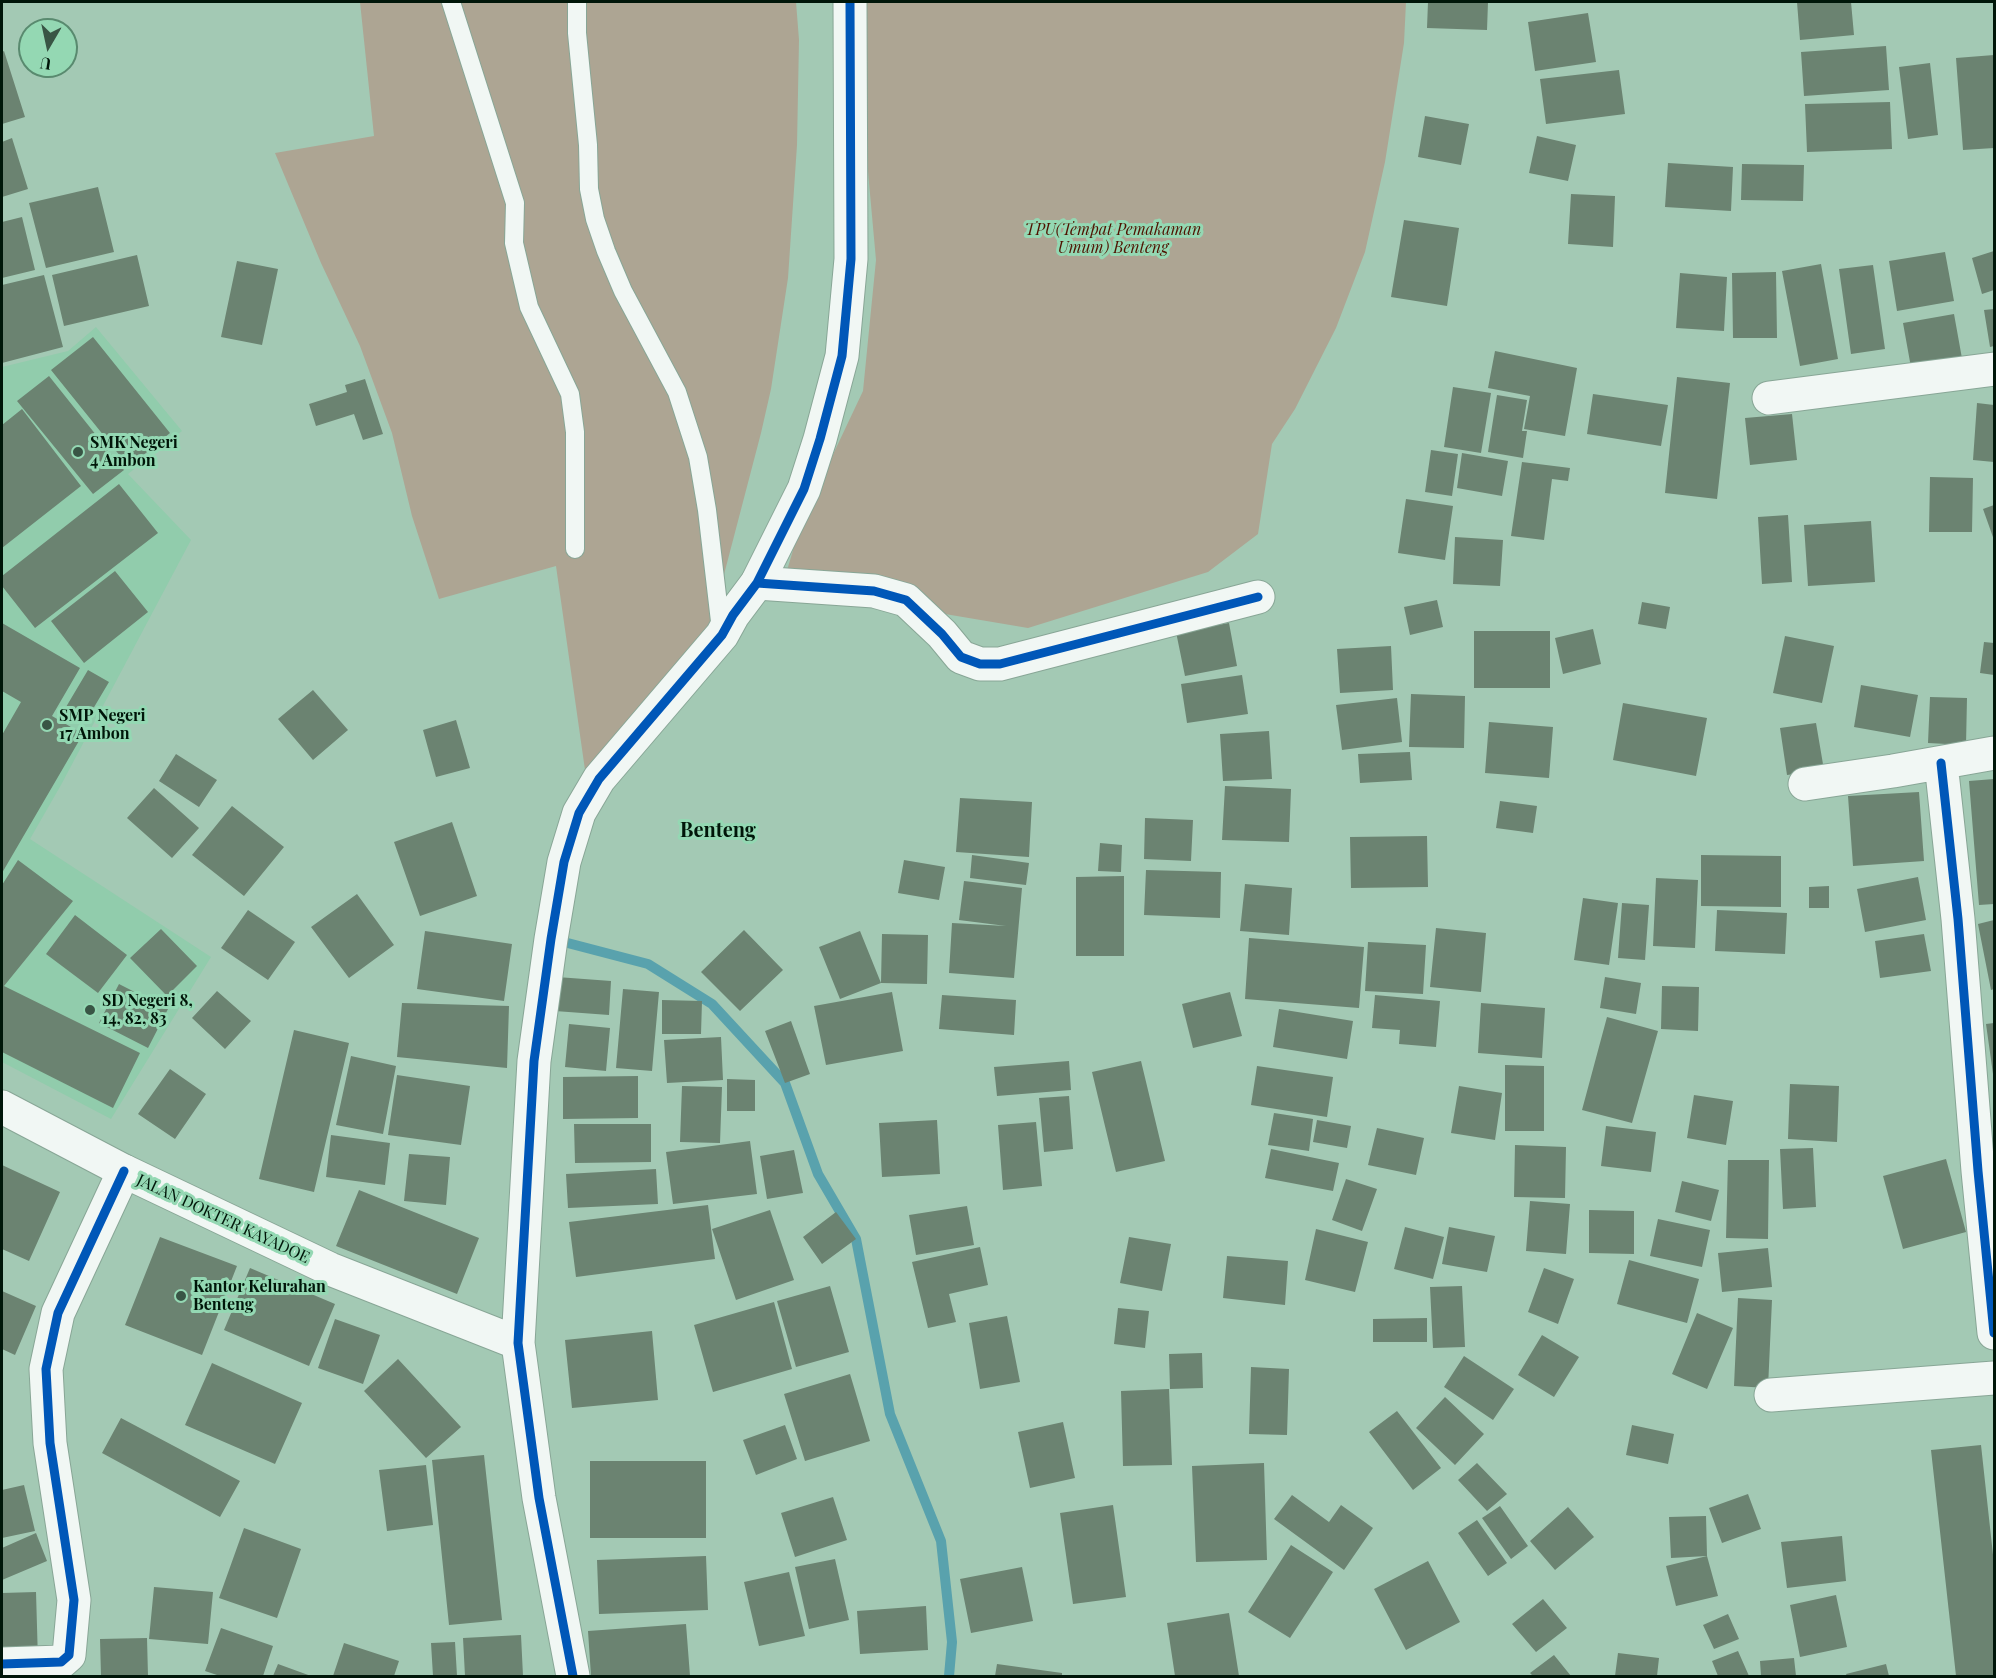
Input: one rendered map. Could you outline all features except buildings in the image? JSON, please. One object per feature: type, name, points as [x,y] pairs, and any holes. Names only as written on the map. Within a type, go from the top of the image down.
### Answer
[{"type":"street","points":[[573,1677],[539,1498],[518,1343],[534,1061],[550,939],[564,862],[579,813],[599,779],[722,635],[733,615],[757,583],[804,489],[842,356],[852,230],[850,2]]},
{"type":"street","points":[[1769,398],[1995,369]]},
{"type":"street","points":[[757,583],[874,591],[906,600],[942,634],[961,657],[980,664],[1000,664],[1258,597]]},
{"type":"street","points":[[1805,784],[1995,753]]},
{"type":"street","points":[[1941,763],[1986,1170],[1995,1333]]},
{"type":"street","name":"JALAN DOKTER KAYADOE","points":[[2,1107],[123,1171],[330,1269],[518,1343]]},
{"type":"street","points":[[2,1664],[61,1662],[69,1656],[74,1600],[50,1443],[46,1370],[58,1313],[123,1171]]},
{"type":"street","points":[[1771,1395],[1995,1378]]},
{"type":"lane","points":[[450,2],[515,203],[514,243],[529,307],[570,394],[575,432],[575,549]]},
{"type":"lane","points":[[577,2],[577,33],[588,145],[588,189],[595,219],[623,291],[677,392],[698,457],[707,510],[722,635]]},
{"type":"shaded area","points":[[96,327],[182,431],[128,474],[191,540],[30,839],[211,957],[111,1119],[2,1062],[2,367],[68,351]]},
{"type":"green space","points":[[360,2],[796,2],[799,40],[797,145],[788,278],[771,389],[710,628],[586,777],[556,566],[439,599],[412,516],[392,433],[360,346],[321,263],[275,153],[374,136]]},
{"type":"green space","name":"TPU(Tempat Pemakaman Umum) Benteng","points":[[859,2],[1406,2],[1404,43],[1385,162],[1365,252],[1336,328],[1295,409],[1272,444],[1258,534],[1208,572],[1028,628],[868,601],[780,594],[802,520],[863,391],[876,260],[855,28]]},
{"type":"waterway","points":[[560,941],[648,964],[712,1004],[785,1083],[818,1174],[856,1239],[890,1414],[941,1541],[952,1642],[949,1676]]},
{"type":"cycle path","points":[[573,1676],[539,1498],[518,1343],[534,1061],[551,939],[564,862],[579,813],[599,779],[722,635],[733,615],[757,583],[804,489],[820,439],[842,356],[851,259],[850,2]]},
{"type":"cycle path","points":[[757,583],[874,591],[906,600],[942,634],[961,657],[980,664],[1000,664],[1258,597]]},
{"type":"cycle path","points":[[1941,763],[1958,919],[1978,1171],[1994,1333]]},
{"type":"cycle path","points":[[2,1664],[61,1662],[69,1655],[74,1600],[50,1443],[46,1369],[58,1313],[124,1171]]},
{"type":"place","name":"SMK Negeri 4 Ambon","points":[[78,452]]},
{"type":"place","name":"SMP Negeri 17 Ambon","points":[[47,725]]},
{"type":"place","name":"SD Negeri 8, 14, 82, 83","points":[[90,1010]]},
{"type":"place","name":"Kantor Kelurahan Benteng","points":[[181,1296]]},
{"type":"district","name":"Benteng","points":[[718,831]]}]
